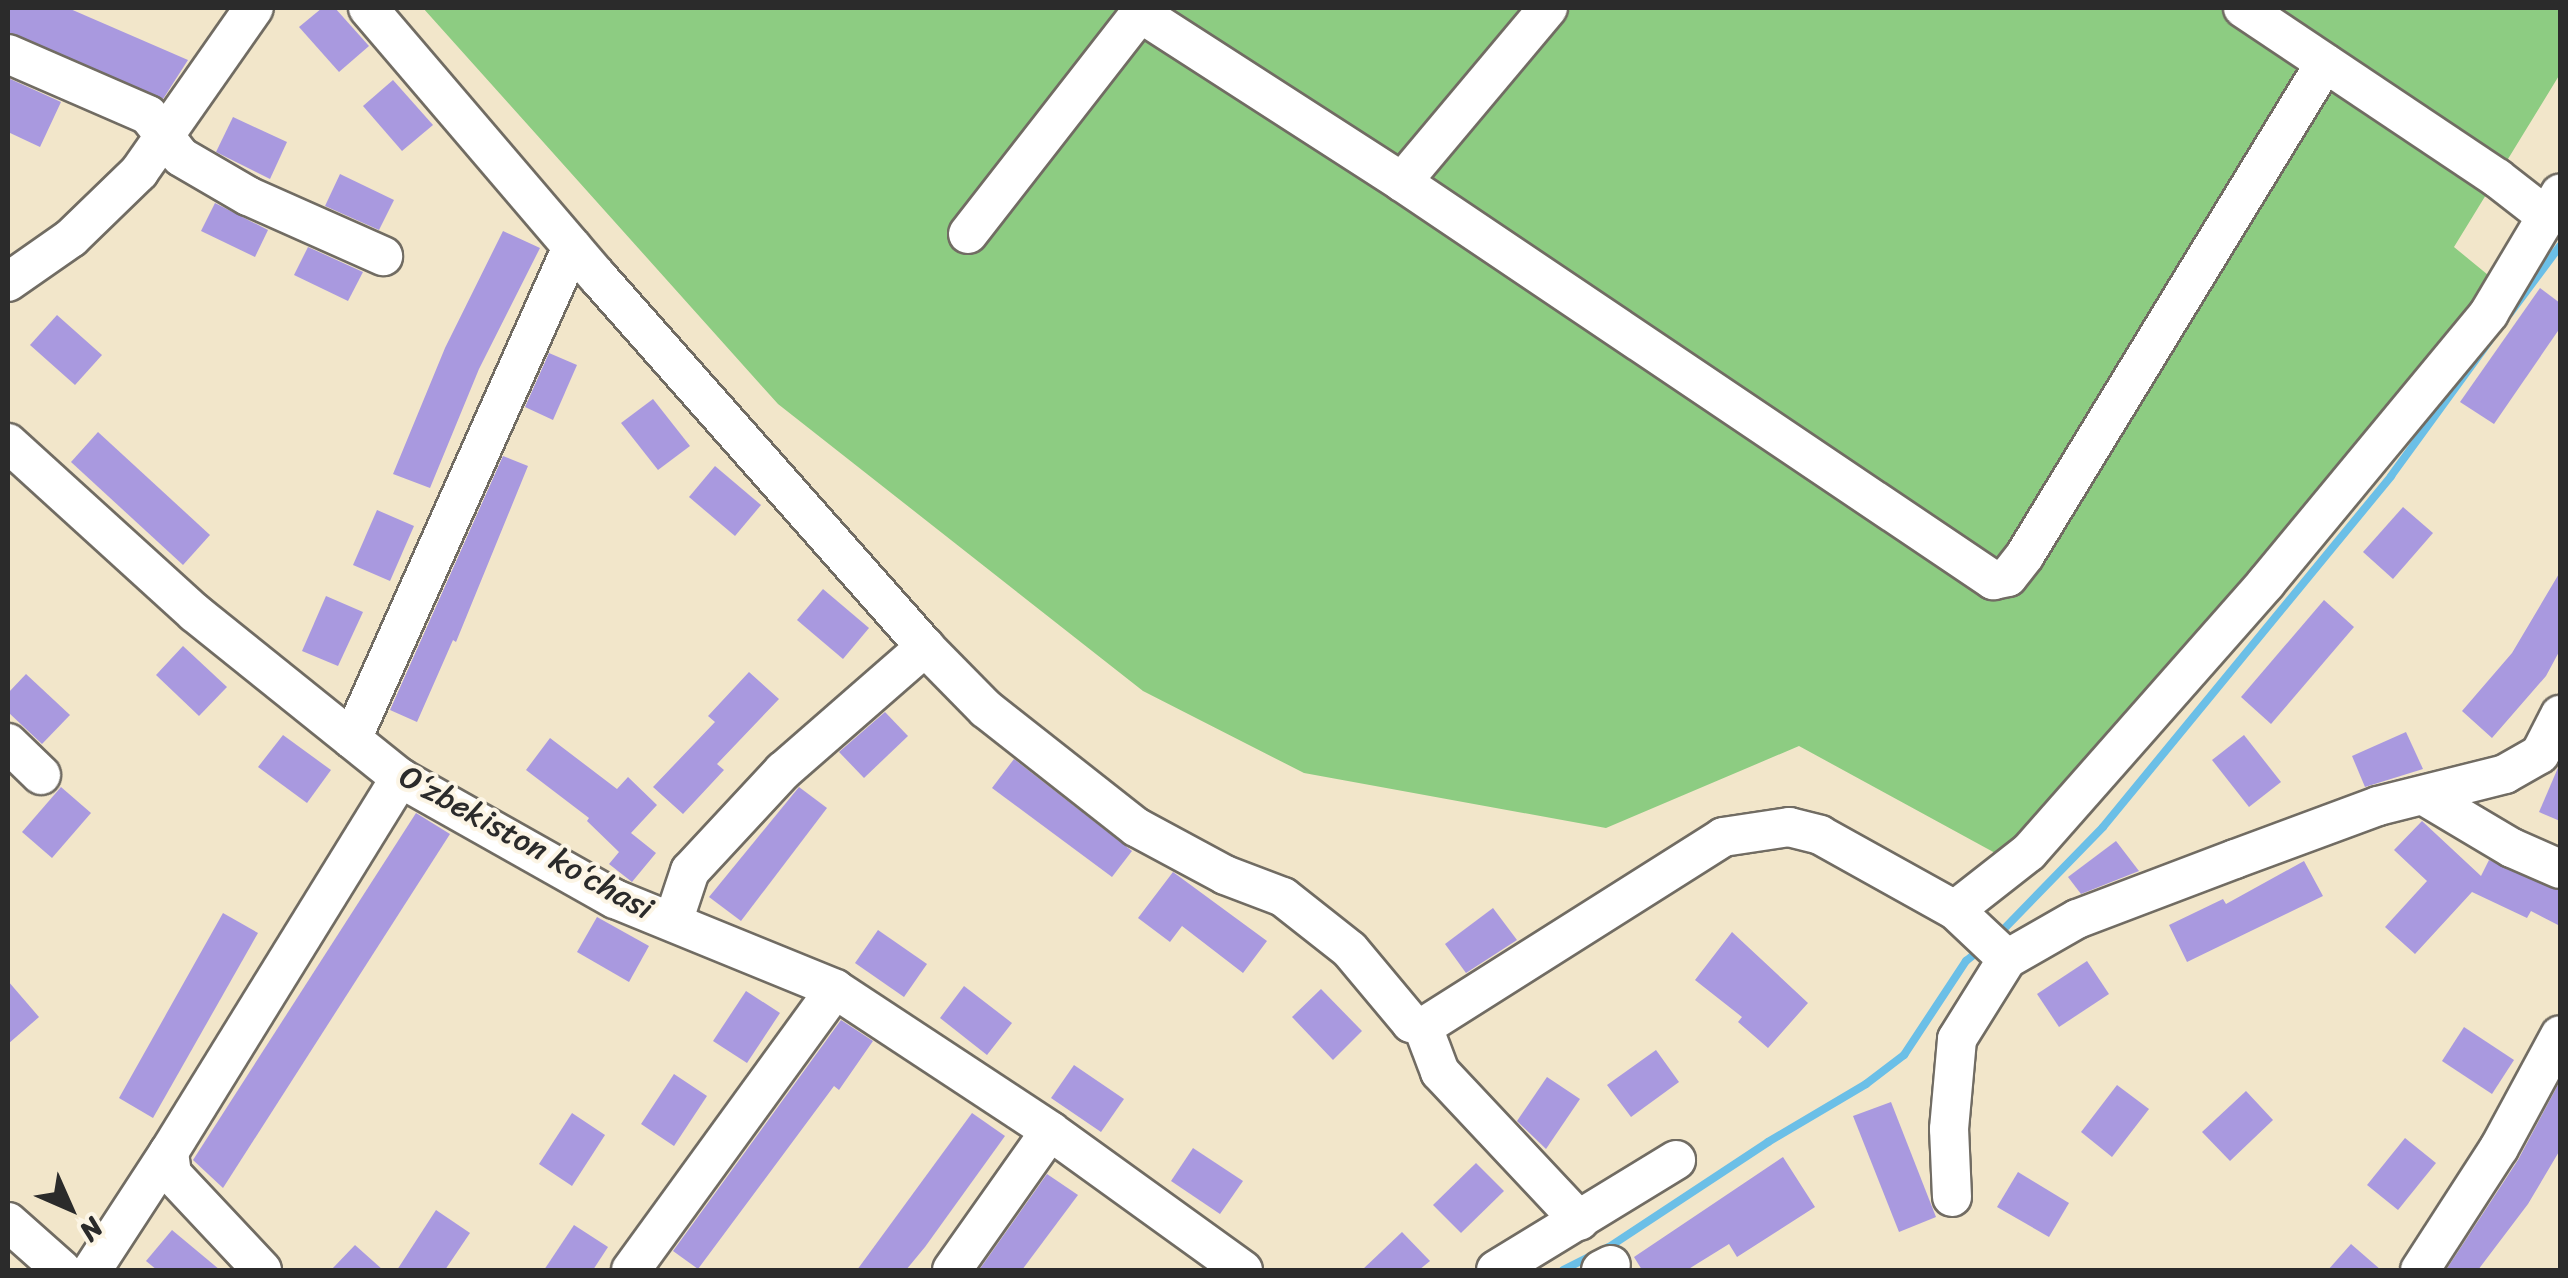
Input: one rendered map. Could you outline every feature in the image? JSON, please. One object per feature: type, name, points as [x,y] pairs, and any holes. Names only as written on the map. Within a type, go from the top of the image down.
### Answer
[{"type":"street","points":[[8,282],[71,238],[139,172],[254,8]]},
{"type":"street","points":[[368,8],[924,647],[986,709],[1136,828],[1224,875],[1283,897],[1350,950],[1411,1024],[1423,1028]]},
{"type":"street","points":[[1402,182],[1548,8]]},
{"type":"street","points":[[1955,910],[2029,852],[2266,583],[2489,313],[2553,205],[2497,178],[2243,8]]},
{"type":"street","points":[[968,234],[1142,10],[1993,580],[2008,577],[2025,556],[2325,63]]},
{"type":"street","points":[[8,54],[148,114],[182,158],[248,196],[383,256]]},
{"type":"street","points":[[352,739],[572,247]]},
{"type":"street","name":"O‘zbekiston ko‘chasi","points":[[8,443],[195,614],[400,778],[616,899],[835,989],[1050,1131],[1243,1270]]},
{"type":"street","points":[[673,922],[690,871],[783,771],[924,647]]},
{"type":"street","points":[[1952,1197],[1949,1129],[1956,1039],[2007,959],[2077,919],[2378,806],[2506,774],[2540,754],[2560,715]]},
{"type":"street","points":[[8,743],[42,775]]},
{"type":"street","points":[[92,1270],[400,778]]},
{"type":"street","points":[[2426,797],[2512,848],[2560,868]]},
{"type":"street","points":[[1423,1028],[1723,838],[1788,828],[1820,835],[1955,910],[2007,959]]},
{"type":"street","points":[[630,1270],[835,989]]},
{"type":"street","points":[[1423,1028],[1440,1072],[1580,1221]]},
{"type":"street","points":[[2420,1270],[2499,1148],[2560,1035]]},
{"type":"street","points":[[952,1270],[1050,1131]]},
{"type":"street","points":[[169,1152],[172,1174],[262,1270]]},
{"type":"street","points":[[1496,1270],[1676,1160]]},
{"type":"street","points":[[8,1222],[62,1270]]},
{"type":"green space","points":[[423,8],[2560,8],[2560,74],[2454,247],[2499,284],[2128,732],[1997,854],[1799,746],[1606,828],[1304,773],[1143,691],[778,404]]},
{"type":"building","points":[[8,8],[68,8],[188,60],[163,99],[8,32]]},
{"type":"building","points":[[322,8],[335,8],[369,46],[339,72],[299,27]]},
{"type":"building","points":[[8,78],[61,102],[40,147],[8,132]]},
{"type":"building","points":[[393,80],[433,125],[402,151],[363,106]]},
{"type":"building","points":[[233,117],[287,142],[270,179],[216,152]]},
{"type":"building","points":[[340,174],[394,200],[379,230],[325,206]]},
{"type":"building","points":[[215,203],[268,230],[255,257],[201,231]]},
{"type":"building","points":[[503,231],[540,248],[479,369],[430,488],[393,474],[445,348]]},
{"type":"building","points":[[308,247],[363,272],[348,301],[294,275]]},
{"type":"building","points":[[2540,288],[2560,303],[2560,328],[2494,424],[2460,402]]},
{"type":"building","points":[[57,315],[102,355],[75,385],[30,345]]},
{"type":"building","points":[[549,353],[577,365],[553,420],[525,407]]},
{"type":"building","points":[[653,399],[690,446],[658,470],[621,423]]},
{"type":"building","points":[[98,432],[210,535],[183,565],[71,462]]},
{"type":"building","points":[[503,456],[528,466],[456,642],[453,640],[417,722],[390,710]]},
{"type":"building","points":[[715,466],[761,505],[735,536],[689,497]]},
{"type":"building","points":[[2403,507],[2433,533],[2393,579],[2363,552]]},
{"type":"building","points":[[377,510],[414,526],[390,581],[353,565]]},
{"type":"building","points":[[2560,572],[2560,650],[2546,676],[2492,738],[2462,711],[2512,653]]},
{"type":"building","points":[[823,589],[869,628],[843,659],[797,620]]},
{"type":"building","points":[[326,596],[363,612],[338,666],[302,651]]},
{"type":"building","points":[[2324,600],[2354,627],[2271,724],[2241,697]]},
{"type":"building","points":[[183,646],[227,687],[199,716],[156,675]]},
{"type":"building","points":[[749,672],[779,699],[717,764],[724,770],[683,814],[653,787],[715,722],[708,716]]},
{"type":"building","points":[[26,674],[70,715],[42,744],[8,712],[8,693]]},
{"type":"building","points":[[885,712],[908,736],[864,778],[839,752]]},
{"type":"building","points":[[2406,732],[2423,769],[2365,787],[2352,756]]},
{"type":"building","points":[[283,735],[331,770],[307,803],[258,767]]},
{"type":"building","points":[[2244,735],[2281,782],[2249,807],[2212,760]]},
{"type":"building","points":[[550,738],[617,789],[628,777],[657,805],[631,833],[656,853],[632,882],[609,864],[619,852],[587,821],[589,818],[526,770]]},
{"type":"building","points":[[1014,759],[1132,851],[1112,877],[992,788]]},
{"type":"building","points":[[2560,763],[2560,821],[2539,812]]},
{"type":"building","points":[[61,787],[91,813],[52,858],[22,832]]},
{"type":"building","points":[[799,787],[827,808],[741,921],[709,897]]},
{"type":"building","points":[[416,813],[450,834],[223,1188],[193,1160]]},
{"type":"building","points":[[2422,821],[2481,876],[2489,860],[2560,891],[2560,926],[2531,911],[2527,918],[2472,892],[2415,954],[2385,927],[2427,881],[2394,850]]},
{"type":"building","points":[[2116,841],[2139,871],[2081,894],[2068,877]]},
{"type":"building","points":[[2304,861],[2323,896],[2187,962],[2169,925],[2223,899],[2226,904]]},
{"type":"building","points":[[1173,872],[1267,941],[1243,973],[1182,926],[1170,942],[1138,918]]},
{"type":"building","points":[[1493,908],[1517,940],[1466,973],[1445,944]]},
{"type":"building","points":[[223,913],[258,933],[153,1118],[119,1098]]},
{"type":"building","points":[[597,917],[649,946],[629,982],[577,952]]},
{"type":"building","points":[[878,930],[927,964],[904,997],[855,963]]},
{"type":"building","points":[[1732,932],[1808,1003],[1768,1048],[1738,1022],[1742,1017],[1695,980]]},
{"type":"building","points":[[2087,961],[2109,994],[2059,1027],[2037,994]]},
{"type":"building","points":[[8,981],[39,1017],[8,1044]]},
{"type":"building","points":[[964,986],[1012,1023],[987,1055],[940,1018]]},
{"type":"building","points":[[1321,989],[1362,1031],[1333,1060],[1292,1017]]},
{"type":"building","points":[[746,991],[780,1013],[747,1063],[713,1041]]},
{"type":"building","points":[[841,1020],[873,1041],[839,1090],[834,1086],[698,1269],[673,1251]]},
{"type":"building","points":[[2464,1027],[2514,1060],[2492,1094],[2442,1061]]},
{"type":"building","points":[[1656,1050],[1679,1082],[1631,1117],[1607,1085]]},
{"type":"building","points":[[1074,1065],[1124,1099],[1101,1132],[1051,1098]]},
{"type":"building","points":[[674,1074],[707,1096],[674,1146],[641,1124]]},
{"type":"building","points":[[1547,1077],[1580,1099],[1546,1149],[1517,1121]]},
{"type":"building","points":[[2560,1081],[2560,1150],[2528,1204],[2478,1270],[2446,1270],[2518,1160]]},
{"type":"building","points":[[2117,1085],[2149,1109],[2112,1157],[2081,1132]]},
{"type":"building","points":[[2246,1091],[2273,1120],[2230,1161],[2202,1132]]},
{"type":"building","points":[[1891,1102],[1936,1217],[1899,1232],[1853,1116]]},
{"type":"building","points":[[572,1113],[605,1135],[572,1186],[539,1164]]},
{"type":"building","points":[[972,1113],[1005,1136],[925,1247],[906,1270],[857,1270]]},
{"type":"building","points":[[2405,1138],[2436,1163],[2398,1210],[2367,1185]]},
{"type":"building","points":[[1193,1148],[1243,1181],[1220,1214],[1171,1181]]},
{"type":"building","points":[[1783,1157],[1815,1207],[1737,1257],[1729,1244],[1687,1270],[1642,1270],[1634,1257]]},
{"type":"building","points":[[1476,1163],[1504,1191],[1461,1233],[1433,1205]]},
{"type":"building","points":[[2018,1172],[2069,1203],[2049,1237],[1997,1207]]},
{"type":"building","points":[[1047,1174],[1078,1195],[1022,1270],[979,1270]]},
{"type":"building","points":[[436,1210],[470,1233],[445,1270],[397,1270]]},
{"type":"building","points":[[574,1225],[608,1247],[593,1270],[544,1270]]},
{"type":"building","points":[[172,1230],[220,1270],[157,1270],[146,1261]]},
{"type":"building","points":[[1402,1232],[1430,1261],[1419,1270],[1362,1270]]},
{"type":"building","points":[[2351,1244],[2381,1270],[2328,1270]]},
{"type":"building","points":[[355,1245],[383,1270],[331,1270]]},
{"type":"waterway","points":[[2510,313],[2560,246]]},
{"type":"waterway","points":[[1999,934],[2103,827],[2391,476],[2490,340]]},
{"type":"waterway","points":[[1563,1270],[1609,1247],[1768,1142],[1866,1084],[1904,1055],[1966,961],[1981,949]]}]
